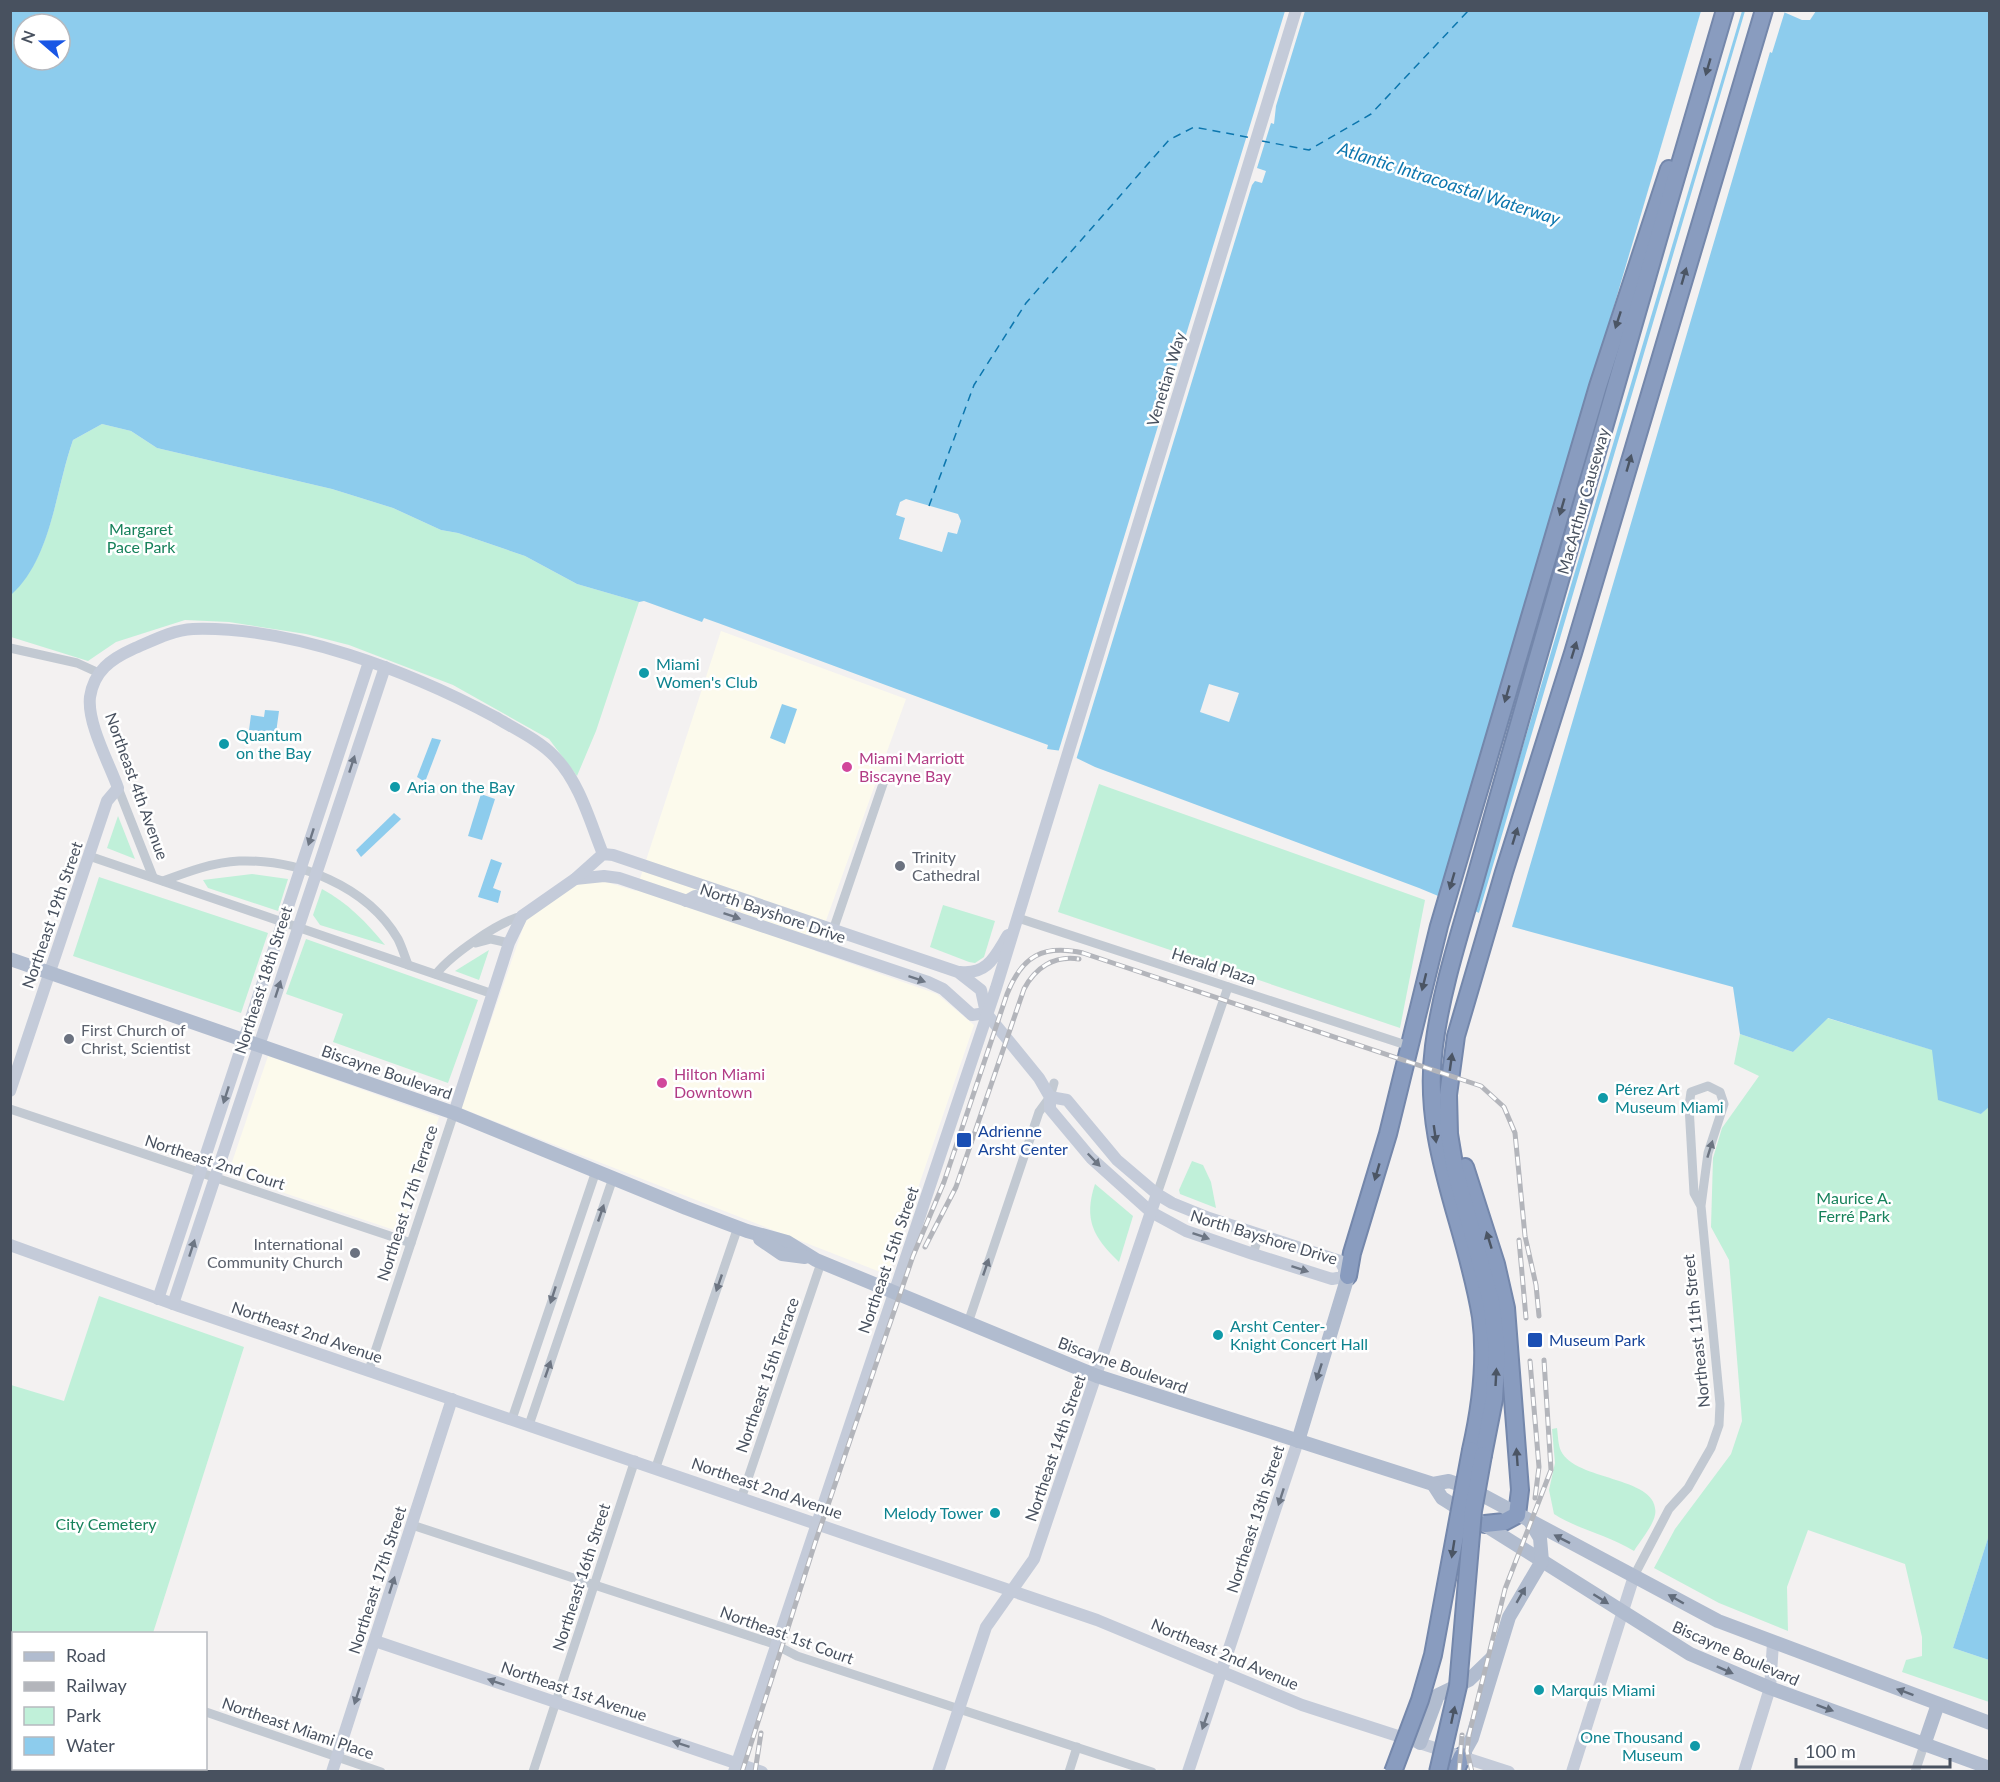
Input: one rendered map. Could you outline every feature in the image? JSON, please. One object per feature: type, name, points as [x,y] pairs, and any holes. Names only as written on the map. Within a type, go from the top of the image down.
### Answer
[{"type":"highway","name":"MacArthur Causeway","points":[[1477,1452],[1483,1381],[1482,1328],[1472,1278],[1440,1166],[1433,1115],[1432,1062],[1444,992],[1725,10]]},
{"type":"highway","name":"MacArthur Causeway","points":[[1477,1452],[1496,1390],[1496,1334],[1488,1286],[1452,1155],[1447,1121],[1456,1036],[1483,939],[1573,653],[1764,10]]},
{"type":"highway","points":[[1348,1276],[1352,1253],[1388,1134],[1439,926],[1618,321],[1665,175],[1684,149]]},
{"type":"highway","points":[[1449,1088],[1454,1102],[1459,1144],[1496,1264],[1506,1308],[1524,1519],[1485,1524]]},
{"type":"highway","points":[[1393,1772],[1420,1700],[1433,1656],[1477,1452]]},
{"type":"highway","points":[[1438,1772],[1458,1686],[1464,1642],[1477,1452]]},
{"type":"main road","name":"Biscayne Boulevard","points":[[10,959],[454,1113],[743,1229],[787,1242],[816,1260],[1097,1376],[1433,1484],[1449,1481],[1469,1488],[1718,1621],[1989,1723]]},
{"type":"main road","name":"Northeast 13th Street","points":[[1298,1441],[1344,1297],[1348,1276]]},
{"type":"main road","name":"Biscayne Boulevard","points":[[1433,1484],[1442,1498],[1690,1654],[1770,1688],[1989,1768]]},
{"type":"main road","points":[[1458,1764],[1472,1738],[1496,1654],[1513,1610],[1542,1561],[1540,1538],[1524,1519]]},
{"type":"main road","points":[[1420,1743],[1438,1695],[1470,1680],[1496,1654]]},
{"type":"main road","points":[[1924,1745],[1938,1704]]},
{"type":"street","name":"Venetian Way","points":[[1067,758],[1296,10]]},
{"type":"street","points":[[10,648],[76,663],[99,673],[119,656],[169,633],[191,629],[269,636],[322,648],[385,667],[453,694],[532,739],[554,756],[566,771],[582,800],[603,854],[575,879]]},
{"type":"street","name":"Northeast 18th Street","points":[[158,1299],[369,662]]},
{"type":"street","name":"Northeast 18th Street","points":[[173,1304],[385,667]]},
{"type":"street","name":"Northeast 4th Avenue","points":[[99,673],[92,687],[90,706],[118,788],[153,877]]},
{"type":"street","name":"Northeast 15th Street","points":[[735,1767],[774,1644],[895,1293],[1018,918],[1067,758]]},
{"type":"street","points":[[827,948],[885,778]]},
{"type":"street","name":"Northeast 19th Street","points":[[10,1091],[107,801],[118,788]]},
{"type":"street","points":[[326,792],[341,798]]},
{"type":"street","name":"North Bayshore Drive","points":[[603,854],[643,865],[958,972],[981,990],[986,1013],[1019,1052],[1050,1096],[1050,1109],[1091,1158],[1151,1212],[1186,1231],[1253,1254],[1332,1279],[1348,1276],[1340,1262],[1194,1213],[1158,1194],[1117,1160],[1067,1100],[1050,1096]]},
{"type":"street","name":"Northeast 4th Avenue","points":[[89,856],[493,994]]},
{"type":"street","name":"Northeast 4th Avenue","points":[[163,881],[237,861],[279,863],[316,874],[348,890],[371,908],[398,939],[408,965]]},
{"type":"street","points":[[619,878],[630,876],[643,865]]},
{"type":"street","points":[[660,871],[664,888],[672,897]]},
{"type":"street","name":"North Bayshore Drive","points":[[575,879],[604,876],[619,878],[943,989],[972,1015],[986,1013]]},
{"type":"street","name":"Northeast 17th Terrace","points":[[436,974],[445,963],[505,920],[522,916],[575,879]]},
{"type":"street","points":[[686,900],[695,896],[725,901],[732,896]]},
{"type":"street","name":"Northeast 17th Terrace","points":[[369,1371],[509,943],[522,916]]},
{"type":"street","points":[[958,972],[972,973],[984,969],[1018,918]]},
{"type":"street","name":"Herald Plaza","points":[[1018,918],[1400,1043]]},
{"type":"street","name":"Northeast 17th Terrace","points":[[474,944],[491,939],[509,943]]},
{"type":"street","name":"Northeast 14th Street","points":[[938,1772],[987,1627],[1010,1590],[1034,1559],[1228,987]]},
{"type":"street","points":[[968,1323],[1039,1112],[1050,1096],[1054,1083]]},
{"type":"street","name":"Northeast 11th Street","points":[[1634,1576],[1669,1509],[1688,1488],[1706,1458],[1716,1436],[1721,1414],[1701,1206],[1708,1153],[1724,1104],[1720,1092],[1708,1086],[1696,1088],[1691,1092],[1689,1106],[1694,1193],[1701,1206]]},
{"type":"street","name":"Northeast 2nd Court","points":[[10,1109],[411,1243]]},
{"type":"street","points":[[512,1419],[596,1171]]},
{"type":"street","points":[[529,1425],[613,1178]]},
{"type":"street","points":[[656,1467],[743,1229]]},
{"type":"street","points":[[1253,1254],[1259,1235]]},
{"type":"street","name":"Northeast 2nd Avenue","points":[[10,1245],[158,1299],[742,1496],[1117,1627],[1302,1705],[1420,1743],[1458,1764],[1509,1772]]},
{"type":"street","name":"Northeast 15th Terrace","points":[[742,1496],[816,1260]]},
{"type":"street","name":"Northeast 17th Street","points":[[332,1772],[452,1399]]},
{"type":"street","name":"Northeast 13th Street","points":[[1188,1772],[1298,1441]]},
{"type":"street","name":"Northeast 16th Street","points":[[533,1772],[635,1460]]},
{"type":"street","name":"Northeast 1st Court","points":[[412,1525],[774,1644],[797,1656],[1152,1772]]},
{"type":"street","points":[[1572,1772],[1634,1576]]},
{"type":"street","name":"Northeast 1st Avenue","points":[[375,1641],[555,1702],[735,1767],[762,1772]]},
{"type":"street","points":[[1744,1772],[1770,1688],[1773,1643]]},
{"type":"street","name":"Northeast Miami Place","points":[[207,1712],[381,1772]]},
{"type":"street","points":[[1915,1772],[1924,1745]]},
{"type":"street","points":[[1069,1772],[1077,1747]]},
{"type":"shaded area","points":[[721,631],[906,699],[815,951],[937,994],[974,1025],[888,1275],[461,1108],[526,919],[578,883],[603,881],[636,891]]},
{"type":"shaded area","points":[[268,1056],[439,1117],[400,1232],[228,1174]]},
{"type":"green space","name":"Margaret Pace Park","points":[[102,424],[131,431],[157,448],[332,489],[393,508],[441,530],[458,533],[525,556],[577,584],[639,602],[596,731],[577,776],[549,739],[453,685],[349,645],[306,634],[229,622],[185,620],[116,642],[88,661],[11,637],[10,595],[24,580],[44,543],[73,440]]},
{"type":"green space","points":[[1099,784],[1425,900],[1400,1028],[1058,912]]},
{"type":"green space","points":[[118,816],[135,859],[107,848]]},
{"type":"green space","points":[[252,874],[288,879],[278,911],[208,888],[203,880]]},
{"type":"green space","points":[[99,877],[268,933],[241,1013],[73,956]]},
{"type":"green space","points":[[322,889],[340,900],[356,914],[385,945],[320,925],[313,915]]},
{"type":"green space","points":[[943,905],[995,921],[984,957],[975,963],[930,947]]},
{"type":"green space","points":[[306,939],[478,1000],[448,1083],[333,1042],[343,1014],[286,994]]},
{"type":"green space","points":[[489,950],[479,980],[455,971]]},
{"type":"green space","name":"Maurice A. Ferré Park","points":[[1827,1018],[1933,1050],[1981,1114],[1989,1106],[1989,1535],[1953,1648],[1989,1660],[1989,1702],[1902,1672],[1906,1660],[1922,1656],[1922,1637],[1905,1564],[1808,1530],[1787,1587],[1788,1631],[1719,1603],[1654,1568],[1675,1529],[1731,1454],[1742,1421],[1729,1260],[1711,1227],[1713,1158],[1722,1128],[1759,1076],[1734,1064],[1740,1034],[1793,1052]]},
{"type":"green space","points":[[1192,1161],[1203,1165],[1211,1182],[1216,1208],[1180,1194],[1179,1190]]},
{"type":"green space","points":[[1095,1184],[1133,1216],[1119,1262],[1103,1245],[1093,1228],[1090,1208]]},
{"type":"green space","name":"City Cemetery","points":[[99,1296],[244,1347],[153,1632],[12,1632],[12,1770],[109,1771],[11,1771],[11,1385],[64,1401]]},
{"type":"green space","points":[[1557,1428],[1560,1449],[1570,1461],[1583,1469],[1632,1486],[1645,1493],[1654,1502],[1654,1519],[1634,1551],[1554,1514],[1549,1490],[1555,1463],[1552,1429]]},
{"type":"water","name":"Atlantic Intracoastal Waterway","points":[[1779,10],[1802,20],[1810,20],[1816,11],[1989,11],[1990,1106],[1981,1114],[1938,1100],[1932,1050],[1828,1018],[1793,1052],[1740,1034],[1733,987],[1513,927],[1419,888],[1095,767],[1062,751],[1047,749],[1048,745],[718,623],[704,618],[702,622],[644,601],[639,602],[577,584],[525,556],[458,533],[441,530],[393,508],[332,489],[157,448],[131,431],[102,424],[73,440],[44,543],[25,580],[11,595],[11,11]]},
{"type":"water","points":[[782,704],[797,709],[785,744],[770,738]]},
{"type":"water","points":[[265,710],[279,711],[276,733],[249,730],[251,715],[264,717]]},
{"type":"water","points":[[432,738],[441,740],[425,782],[417,777]]},
{"type":"water","points":[[481,794],[495,799],[482,840],[468,836]]},
{"type":"water","points":[[394,813],[401,819],[361,857],[356,850]]},
{"type":"water","points":[[491,859],[502,863],[493,888],[501,891],[498,903],[478,897]]},
{"type":"water","points":[[1989,1535],[1989,1660],[1953,1648]]},
{"type":"pier","points":[[1285,11],[1305,11],[1276,106],[1274,124],[1271,123],[1257,168],[1266,171],[1262,183],[1255,181],[1252,185],[1076,760],[1058,753]]},
{"type":"pier","points":[[1701,11],[1742,11],[1473,914],[1439,899]]},
{"type":"pier","points":[[1745,11],[1785,11],[1772,53],[1770,52],[1511,930],[1478,916]]},
{"type":"pier","points":[[906,499],[958,514],[961,521],[957,534],[948,532],[942,552],[899,539],[905,518],[896,515],[900,502]]},
{"type":"pier","points":[[1209,684],[1239,693],[1229,722],[1200,712]]},
{"type":"ferry route","points":[[1262,141],[1309,150],[1371,114],[1469,10]]},
{"type":"ferry route","points":[[929,506],[974,385],[1026,303],[1169,140],[1194,127],[1252,138]]},
{"type":"railway","points":[[742,1772],[815,1543],[913,1256],[944,1182],[1007,994],[1020,970],[1036,956],[1056,950],[1083,953],[1481,1086],[1504,1107],[1515,1133],[1525,1236],[1536,1285],[1539,1316]]},
{"type":"railway","points":[[925,1247],[956,1187],[1024,989],[1034,975],[1046,965],[1061,959],[1079,959]]},
{"type":"railway","points":[[1519,1240],[1526,1318]]},
{"type":"railway","points":[[1472,1772],[1467,1751],[1469,1735],[1505,1589],[1551,1470],[1544,1360]]},
{"type":"railway","points":[[1530,1361],[1539,1467],[1535,1498]]},
{"type":"railway","points":[[755,1772],[761,1733]]},
{"type":"railway","points":[[1459,1772],[1462,1735]]},
{"type":"place","name":"Miami Women's Club","points":[[644,673]]},
{"type":"place","name":"Quantum on the Bay","points":[[224,744]]},
{"type":"place","name":"Miami Marriott Biscayne Bay","points":[[847,767]]},
{"type":"place","name":"Aria on the Bay","points":[[395,787]]},
{"type":"place","name":"Trinity Cathedral","points":[[900,866]]},
{"type":"place","name":"First Church of Christ, Scientist","points":[[69,1039]]},
{"type":"place","name":"Hilton Miami Downtown","points":[[662,1083]]},
{"type":"place","name":"Pérez Art Museum Miami","points":[[1603,1098]]},
{"type":"place","name":"Adrienne Arsht Center","points":[[964,1140]]},
{"type":"place","name":"International Community Church","points":[[355,1253]]},
{"type":"place","name":"Arsht Center- Knight Concert Hall","points":[[1218,1335]]},
{"type":"place","name":"Museum Park","points":[[1535,1340]]},
{"type":"place","name":"Melody Tower","points":[[995,1513]]},
{"type":"place","name":"Marquis Miami","points":[[1539,1690]]},
{"type":"place","name":"One Thousand Museum","points":[[1695,1746]]}]
